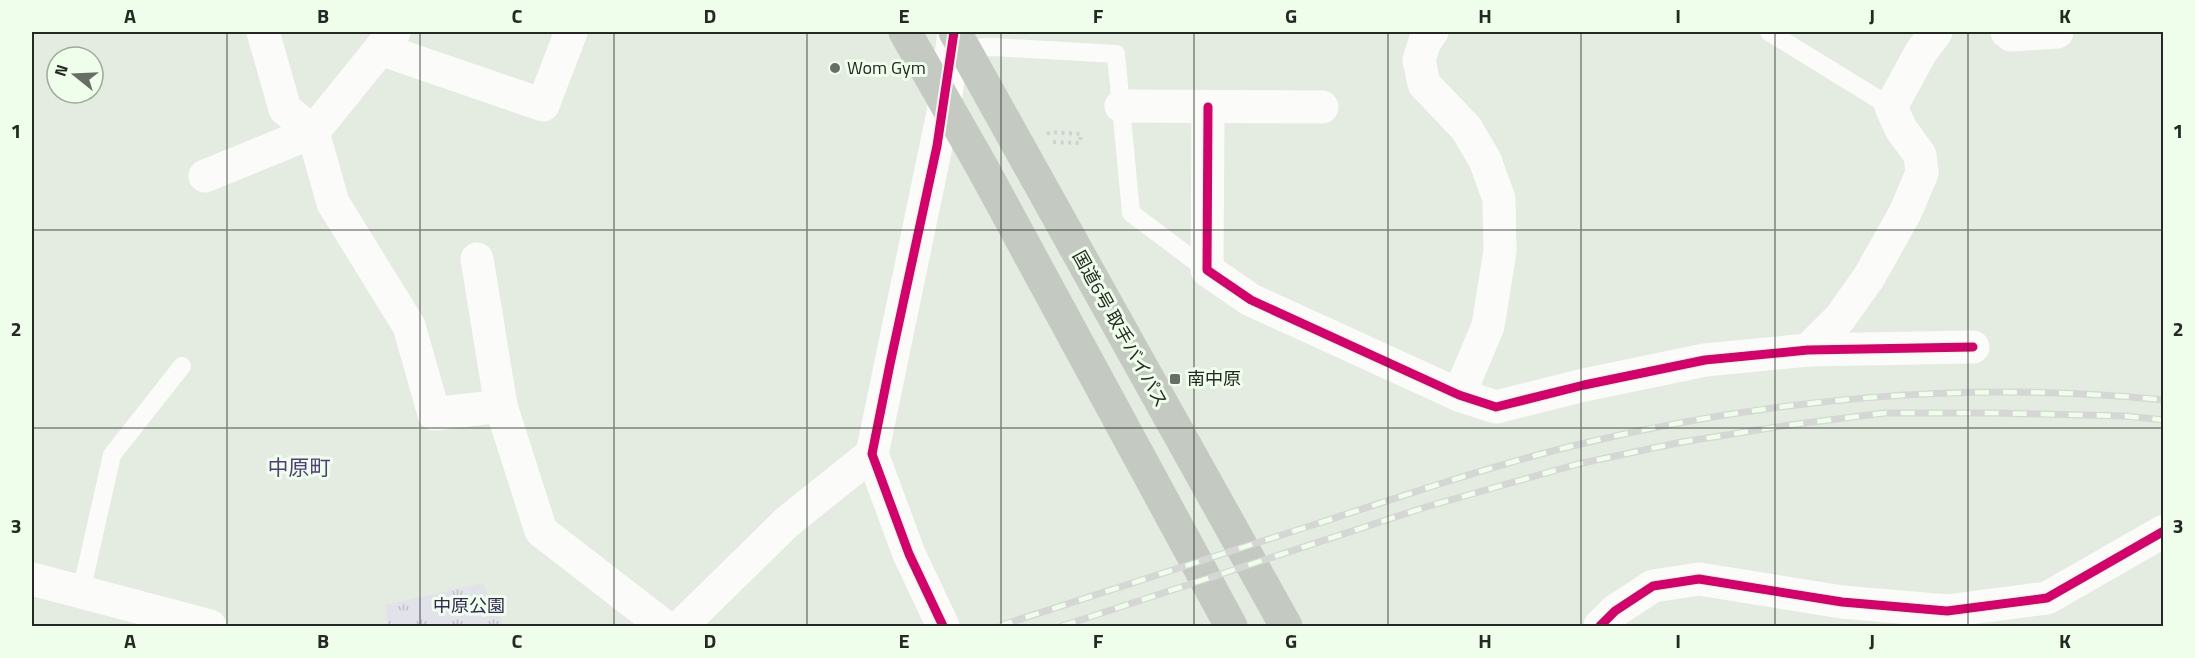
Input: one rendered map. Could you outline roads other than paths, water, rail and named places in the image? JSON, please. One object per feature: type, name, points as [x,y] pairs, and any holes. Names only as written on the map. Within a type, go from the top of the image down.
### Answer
[{"type":"highway","points":[[905,32],[982,167],[1227,620]]},
{"type":"highway","name":"国道6号 取手バイパス","points":[[958,37],[1278,614]]},
{"type":"street","points":[[263,32],[285,109],[314,132],[333,203],[409,326],[434,414],[501,406]]},
{"type":"street","points":[[205,176],[314,132],[387,40],[543,105],[571,32]]},
{"type":"street","points":[[1432,32],[1425,41],[1419,60],[1424,84],[1466,128],[1485,160],[1499,199],[1500,251],[1488,326],[1459,395]]},
{"type":"street","points":[[1808,350],[1840,318],[1869,277],[1905,213],[1922,173],[1920,155],[1901,129],[1891,107],[1921,52],[1936,32]]},
{"type":"street","points":[[2007,32],[2011,35],[2057,32]]},
{"type":"street","points":[[939,618],[909,554],[872,454],[958,37]]},
{"type":"street","points":[[1121,106],[1322,107]]},
{"type":"street","points":[[1208,106],[1207,270],[1251,300],[1459,395],[1496,407],[1584,385],[1706,360],[1808,350],[1973,347]]},
{"type":"street","points":[[477,259],[501,406],[541,531],[664,627]]},
{"type":"street","points":[[681,627],[787,522],[872,454]]},
{"type":"street","points":[[1600,627],[1615,611],[1653,586],[1699,579],[1842,602],[1947,611],[2047,598],[2163,531]]},
{"type":"street","points":[[32,579],[210,627]]},
{"type":"lane","points":[[1769,32],[1891,107]]},
{"type":"lane","points":[[958,37],[993,47],[1116,54],[1131,213],[1207,270]]},
{"type":"lane","points":[[81,592],[112,455],[182,366]]},
{"type":"railway","points":[[999,626],[1477,472],[1540,454],[1644,430],[1718,416],[1792,406],[1941,393],[2090,394],[2164,400]]},
{"type":"railway","points":[[1062,626],[1429,506],[1578,464],[1682,442],[1885,413],[2125,416],[2164,420]]},
{"type":"place","name":"Wom Gym","points":[[835,68]]},
{"type":"place","name":"南中原","points":[[1175,379]]},
{"type":"district","name":"中原町","points":[[299,468]]},
{"type":"park label","name":"中原公園","points":[[469,606]]}]
